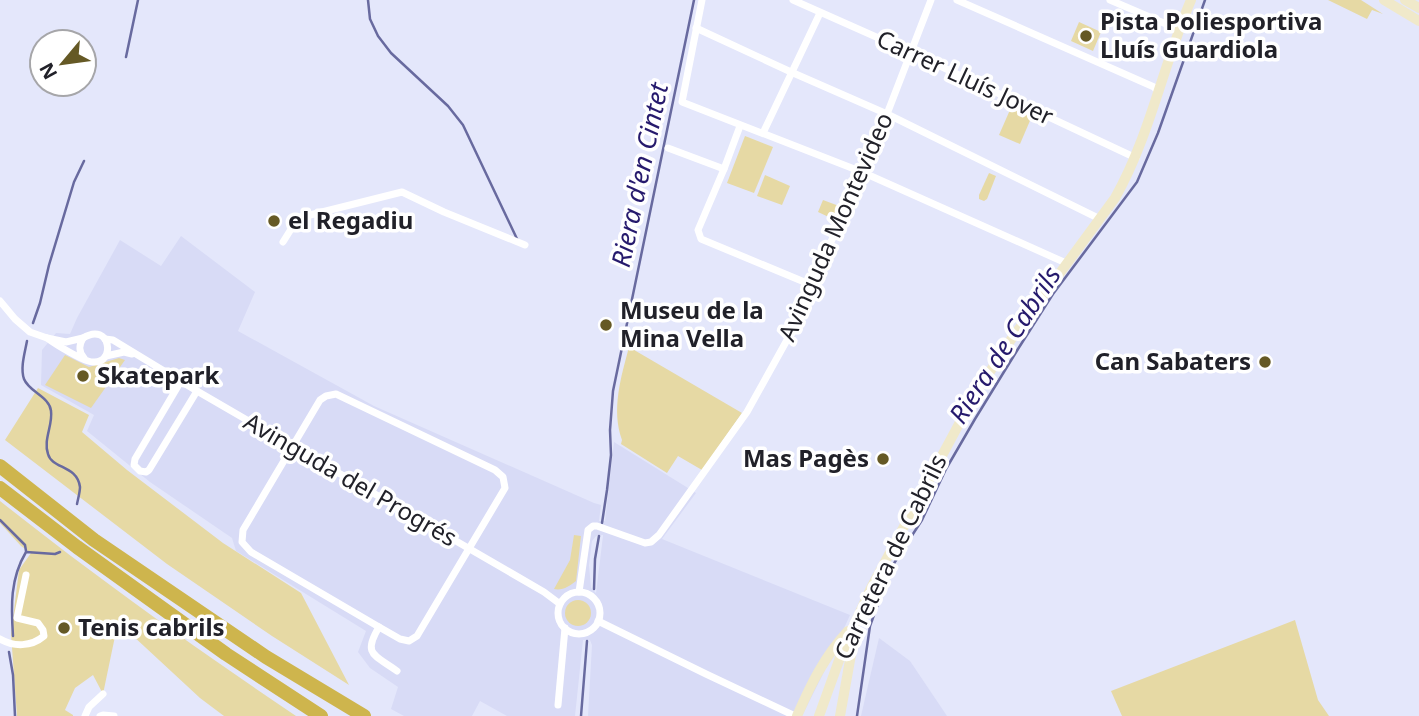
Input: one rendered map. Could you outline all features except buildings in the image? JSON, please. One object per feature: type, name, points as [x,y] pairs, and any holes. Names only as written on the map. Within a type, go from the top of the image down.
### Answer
[{"type":"highway","points":[[0,466],[94,540],[266,657],[364,716]]},
{"type":"highway","points":[[0,488],[215,646],[321,716]]},
{"type":"street","points":[[702,0],[682,102],[862,172],[1066,263]]},
{"type":"street","name":"Carrer Lluís Jover","points":[[793,0],[1136,158]]},
{"type":"street","name":"Avinguda Montevideo","points":[[579,592],[588,530],[597,526],[645,543],[651,542],[659,535],[747,412],[814,286],[887,114],[931,0]]},
{"type":"street","points":[[957,0],[1154,87],[1157,91]]},
{"type":"street","points":[[1110,0],[1180,30]]},
{"type":"street","points":[[1384,0],[1419,21]]},
{"type":"street","points":[[1405,0],[1419,8]]},
{"type":"street","name":"Carretera de Cabrils","points":[[820,711],[842,652],[872,588],[974,396],[1066,263],[1115,198],[1136,158],[1180,30],[1187,1]]},
{"type":"street","points":[[762,134],[820,13]]},
{"type":"street","points":[[696,28],[887,114],[1100,219]]},
{"type":"street","points":[[740,126],[698,230],[701,239],[814,286]]},
{"type":"street","points":[[668,148],[724,169]]},
{"type":"street","points":[[283,242],[298,218],[402,192],[525,245]]},
{"type":"street","points":[[0,301],[30,332],[47,338],[66,342],[94,334],[102,336],[108,346],[106,356]]},
{"type":"street","points":[[47,338],[88,361],[100,361],[106,356],[124,352],[140,357]]},
{"type":"street","points":[[83,338],[79,346],[84,358]]},
{"type":"street","name":"Avinguda del Progrés","points":[[105,339],[113,340],[544,592],[560,604]]},
{"type":"street","points":[[181,381],[135,458],[134,465],[139,471],[149,470],[197,391]]},
{"type":"street","points":[[335,394],[495,470],[503,477],[505,488],[468,549],[416,636],[409,641],[400,639],[251,552],[242,542],[243,530],[320,400],[335,394]]},
{"type":"street","points":[[0,639],[10,645],[27,645],[44,636],[38,623],[17,618],[26,575]]},
{"type":"street","points":[[579,592],[589,594],[596,600],[599,607],[598,621],[593,629],[574,633],[565,628],[558,614],[560,604],[569,594],[579,592]]},
{"type":"street","points":[[598,621],[796,716],[832,649],[856,621]]},
{"type":"street","points":[[840,716],[856,621]]},
{"type":"street","points":[[379,627],[370,642],[370,648],[397,671]]},
{"type":"street","points":[[558,705],[565,628]]},
{"type":"street","points":[[85,716],[103,694]]},
{"type":"street","points":[[100,716],[114,716]]},
{"type":"shaded area","points":[[1328,0],[1361,0],[1383,14],[1372,10],[1367,19]]},
{"type":"shaded area","name":"Pista Poliesportiva Lluís Guardiola","points":[[1079,22],[1101,32],[1093,51],[1071,41]]},
{"type":"shaded area","points":[[1013,103],[1032,116],[1020,144],[999,135]]},
{"type":"shaded area","points":[[745,136],[773,147],[754,193],[727,183]]},
{"type":"shaded area","points":[[989,173],[996,176],[984,201],[979,199],[979,195]]},
{"type":"shaded area","points":[[765,175],[790,186],[782,205],[757,196]]},
{"type":"shaded area","points":[[823,200],[839,206],[833,219],[818,212]]},
{"type":"shaded area","points":[[181,236],[255,292],[238,331],[374,406],[601,505],[599,521],[605,521],[614,442],[696,493],[662,539],[850,615],[802,716],[588,716],[592,645],[590,640],[583,640],[575,716],[507,716],[480,701],[472,716],[404,716],[391,709],[398,687],[370,668],[358,652],[366,631],[236,551],[232,538],[150,482],[87,431],[94,415],[41,385],[42,350],[56,333],[70,334],[120,240],[161,266]],"holes":[[[603,535],[596,593],[591,588],[589,565],[592,541],[596,536]]]},
{"type":"shaded area","points":[[629,347],[742,413],[702,470],[678,456],[667,473],[621,444],[617,405]]},
{"type":"shaded area","name":"Skatepark","points":[[65,355],[89,367],[119,358],[125,360],[91,408],[45,385]]},
{"type":"shaded area","points":[[38,388],[89,415],[82,432],[127,470],[223,543],[301,593],[349,685],[167,564],[5,440]]},
{"type":"shaded area","points":[[0,501],[146,612],[296,716],[224,716],[200,698],[118,622],[103,694],[93,675],[75,688],[65,710],[73,716],[17,716],[11,634],[19,570],[31,553],[0,523]]},
{"type":"shaded area","points":[[574,535],[581,536],[576,581],[563,589],[554,589],[570,560]]},
{"type":"shaded area","points":[[578,600],[587,604],[591,613],[587,622],[578,626],[569,622],[565,613],[569,604]]},
{"type":"shaded area","points":[[1295,620],[1318,700],[1329,716],[1122,716],[1111,691]]},
{"type":"shaded area","points":[[879,638],[910,661],[947,716],[861,716]]},
{"type":"waterway","points":[[126,57],[138,0]]},
{"type":"waterway","points":[[368,0],[370,19],[378,36],[391,53],[448,106],[463,125],[518,241]]},
{"type":"waterway","name":"Riera d'en Cintet","points":[[602,523],[611,455],[613,391],[694,0]]},
{"type":"waterway","name":"Riera de Cabrils","points":[[857,716],[870,626],[891,568],[922,520],[946,469],[975,419],[1053,294],[1137,182],[1158,133],[1205,0]]},
{"type":"waterway","points":[[33,323],[74,182],[84,161]]},
{"type":"waterway","points":[[27,341],[24,379],[50,406],[48,454],[50,459],[70,471],[78,480],[80,487],[77,504]]},
{"type":"waterway","points":[[0,520],[25,545],[26,551]]},
{"type":"waterway","name":"Riera d'en Cintet","points":[[594,589],[599,536]]},
{"type":"waterway","points":[[13,636],[14,583],[26,552],[60,552]]},
{"type":"waterway","name":"Riera d'en Cintet","points":[[581,716],[587,641]]},
{"type":"waterway","points":[[9,652],[15,716]]},
{"type":"place","name":"Pista Poliesportiva Lluís Guardiola","points":[[1086,36]]},
{"type":"place","name":"el Regadiu","points":[[274,221]]},
{"type":"place","name":"Museu de la Mina Vella","points":[[606,325]]},
{"type":"place","name":"Can Sabaters","points":[[1265,362]]},
{"type":"place","name":"Skatepark","points":[[83,376]]},
{"type":"place","name":"Mas Pagès","points":[[883,459]]},
{"type":"place","name":"Tenis cabrils","points":[[64,628]]}]
